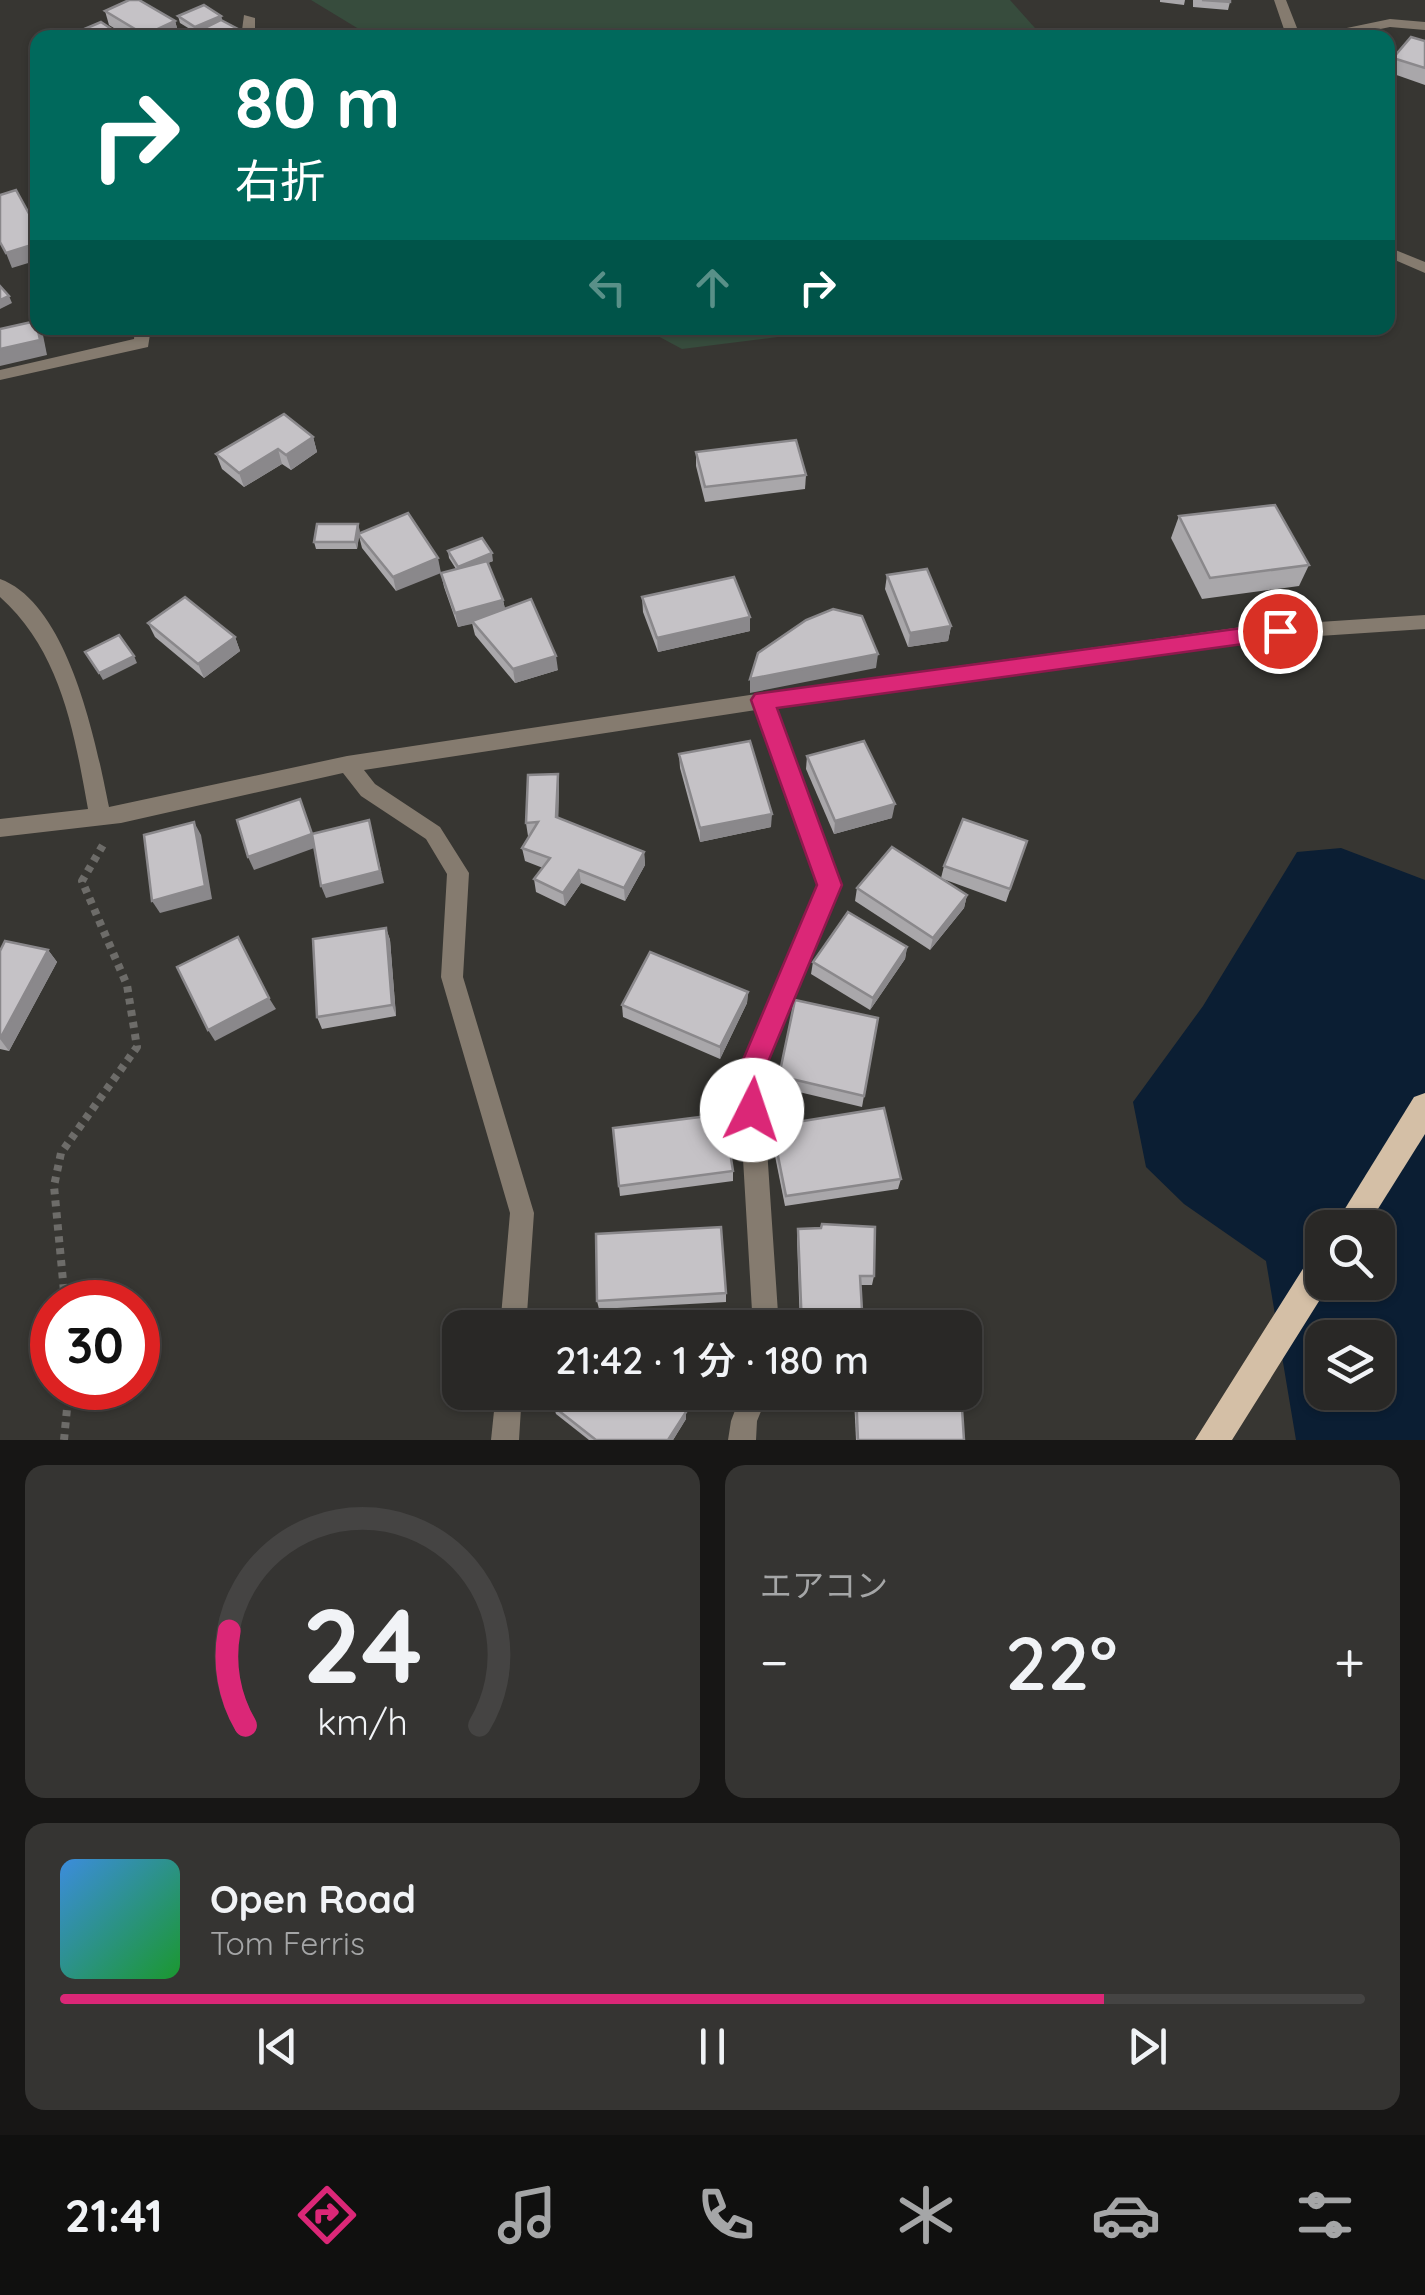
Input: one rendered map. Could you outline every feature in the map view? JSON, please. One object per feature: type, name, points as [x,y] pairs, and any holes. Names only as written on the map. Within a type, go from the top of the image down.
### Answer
[{"type":"main road","points":[[1359,1210],[1425,1107]]},
{"type":"main road","points":[[1212,1440],[1305,1294]]},
{"type":"street","points":[[1280,0],[1291,30]]},
{"type":"street","points":[[248,30],[249,18]]},
{"type":"street","points":[[1359,30],[1390,23],[1425,26]]},
{"type":"street","points":[[1395,255],[1425,268]]},
{"type":"street","points":[[0,375],[142,342],[142,335]]},
{"type":"street","points":[[0,586],[25,605],[78,697],[111,814]]},
{"type":"street","points":[[0,828],[111,814],[347,764],[763,700],[1242,634],[1425,622]]},
{"type":"street","points":[[763,700],[830,885],[750,1074],[765,1310]]},
{"type":"street","points":[[347,764],[368,790],[433,832],[458,873],[452,977],[522,1213],[515,1310]]},
{"type":"street","points":[[505,1440],[508,1410]]},
{"type":"street","points":[[742,1440],[749,1410]]},
{"type":"path","points":[[63,1280],[54,1186],[60,1153],[137,1047],[127,985],[82,881],[111,814]]},
{"type":"path","points":[[64,1440],[67,1410]]},
{"type":"green space","points":[[311,0],[1010,0],[1037,30],[360,30]]},
{"type":"green space","points":[[656,335],[794,335],[682,349]]},
{"type":"water","points":[[1341,848],[1425,880],[1425,1440],[1296,1440],[1266,1261],[1184,1204],[1146,1167],[1133,1102],[1203,1006],[1297,852]]},
{"type":"building","points":[[129,0],[139,0],[175,21],[156,30],[137,30],[105,11]]},
{"type":"building","points":[[204,5],[221,16],[195,27],[178,16]]},
{"type":"building","points":[[221,20],[236,28],[232,30],[201,30]]},
{"type":"building","points":[[101,22],[113,30],[82,30]]},
{"type":"building","points":[[1411,37],[1425,41],[1425,68],[1395,56]]},
{"type":"building","points":[[16,190],[30,215],[30,246],[6,253],[0,242],[0,195]]},
{"type":"building","points":[[0,286],[9,296],[0,300]]},
{"type":"building","points":[[30,322],[30,335],[39,335],[40,340],[0,349],[0,329]]},
{"type":"building","points":[[284,414],[313,437],[286,455],[278,449],[239,473],[216,454]]},
{"type":"building","points":[[796,440],[806,475],[705,487],[696,452]]},
{"type":"building","points":[[1275,505],[1309,565],[1210,578],[1179,516]]},
{"type":"building","points":[[408,513],[438,558],[393,577],[358,534]]},
{"type":"building","points":[[317,524],[358,524],[355,542],[314,542]]},
{"type":"building","points":[[482,538],[492,553],[458,567],[448,551]]},
{"type":"building","points":[[487,561],[503,600],[455,613],[441,573]]},
{"type":"building","points":[[927,569],[951,626],[910,633],[887,575]]},
{"type":"building","points":[[734,577],[750,617],[657,638],[642,597]]},
{"type":"building","points":[[185,597],[235,637],[198,664],[148,623]]},
{"type":"building","points":[[531,599],[556,656],[513,669],[472,621]]},
{"type":"building","points":[[833,609],[862,616],[878,654],[750,679],[758,653],[806,620]]},
{"type":"building","points":[[119,635],[134,656],[99,673],[85,652]]},
{"type":"building","points":[[750,741],[772,814],[700,828],[679,754]]},
{"type":"building","points":[[864,741],[895,804],[835,821],[807,756]]},
{"type":"building","points":[[558,774],[556,817],[644,852],[624,888],[579,870],[563,893],[534,879],[550,858],[522,848],[538,822],[526,823],[528,775]]},
{"type":"building","points":[[300,799],[312,834],[248,857],[237,820]]},
{"type":"building","points":[[963,819],[1027,841],[1010,889],[944,866]]},
{"type":"building","points":[[369,820],[380,871],[321,886],[312,834]]},
{"type":"building","points":[[194,822],[205,886],[152,901],[144,835]]},
{"type":"building","points":[[892,847],[967,895],[933,938],[857,888]]},
{"type":"building","points":[[848,912],[907,947],[873,998],[813,962]]},
{"type":"building","points":[[386,928],[392,1005],[317,1017],[313,939]]},
{"type":"building","points":[[238,937],[269,998],[208,1030],[177,967]]},
{"type":"building","points":[[5,941],[48,950],[0,1039],[0,951]]},
{"type":"building","points":[[650,952],[748,992],[720,1047],[622,1005]]},
{"type":"building","points":[[795,1000],[878,1018],[864,1096],[779,1076]]},
{"type":"building","points":[[884,1108],[901,1179],[786,1196],[772,1126]]},
{"type":"building","points":[[724,1114],[733,1171],[619,1186],[613,1128]]},
{"type":"building","points":[[822,1224],[875,1227],[874,1276],[860,1276],[862,1310],[801,1310],[798,1229],[821,1228]]},
{"type":"building","points":[[721,1227],[726,1293],[597,1301],[596,1234]]},
{"type":"building","points":[[558,1410],[686,1412],[668,1440],[596,1440]]},
{"type":"building","points":[[857,1410],[962,1410],[964,1440],[858,1440]]},
{"type":"route","points":[[752,1110],[750,1074],[830,885],[763,700],[1280,631]]}]
